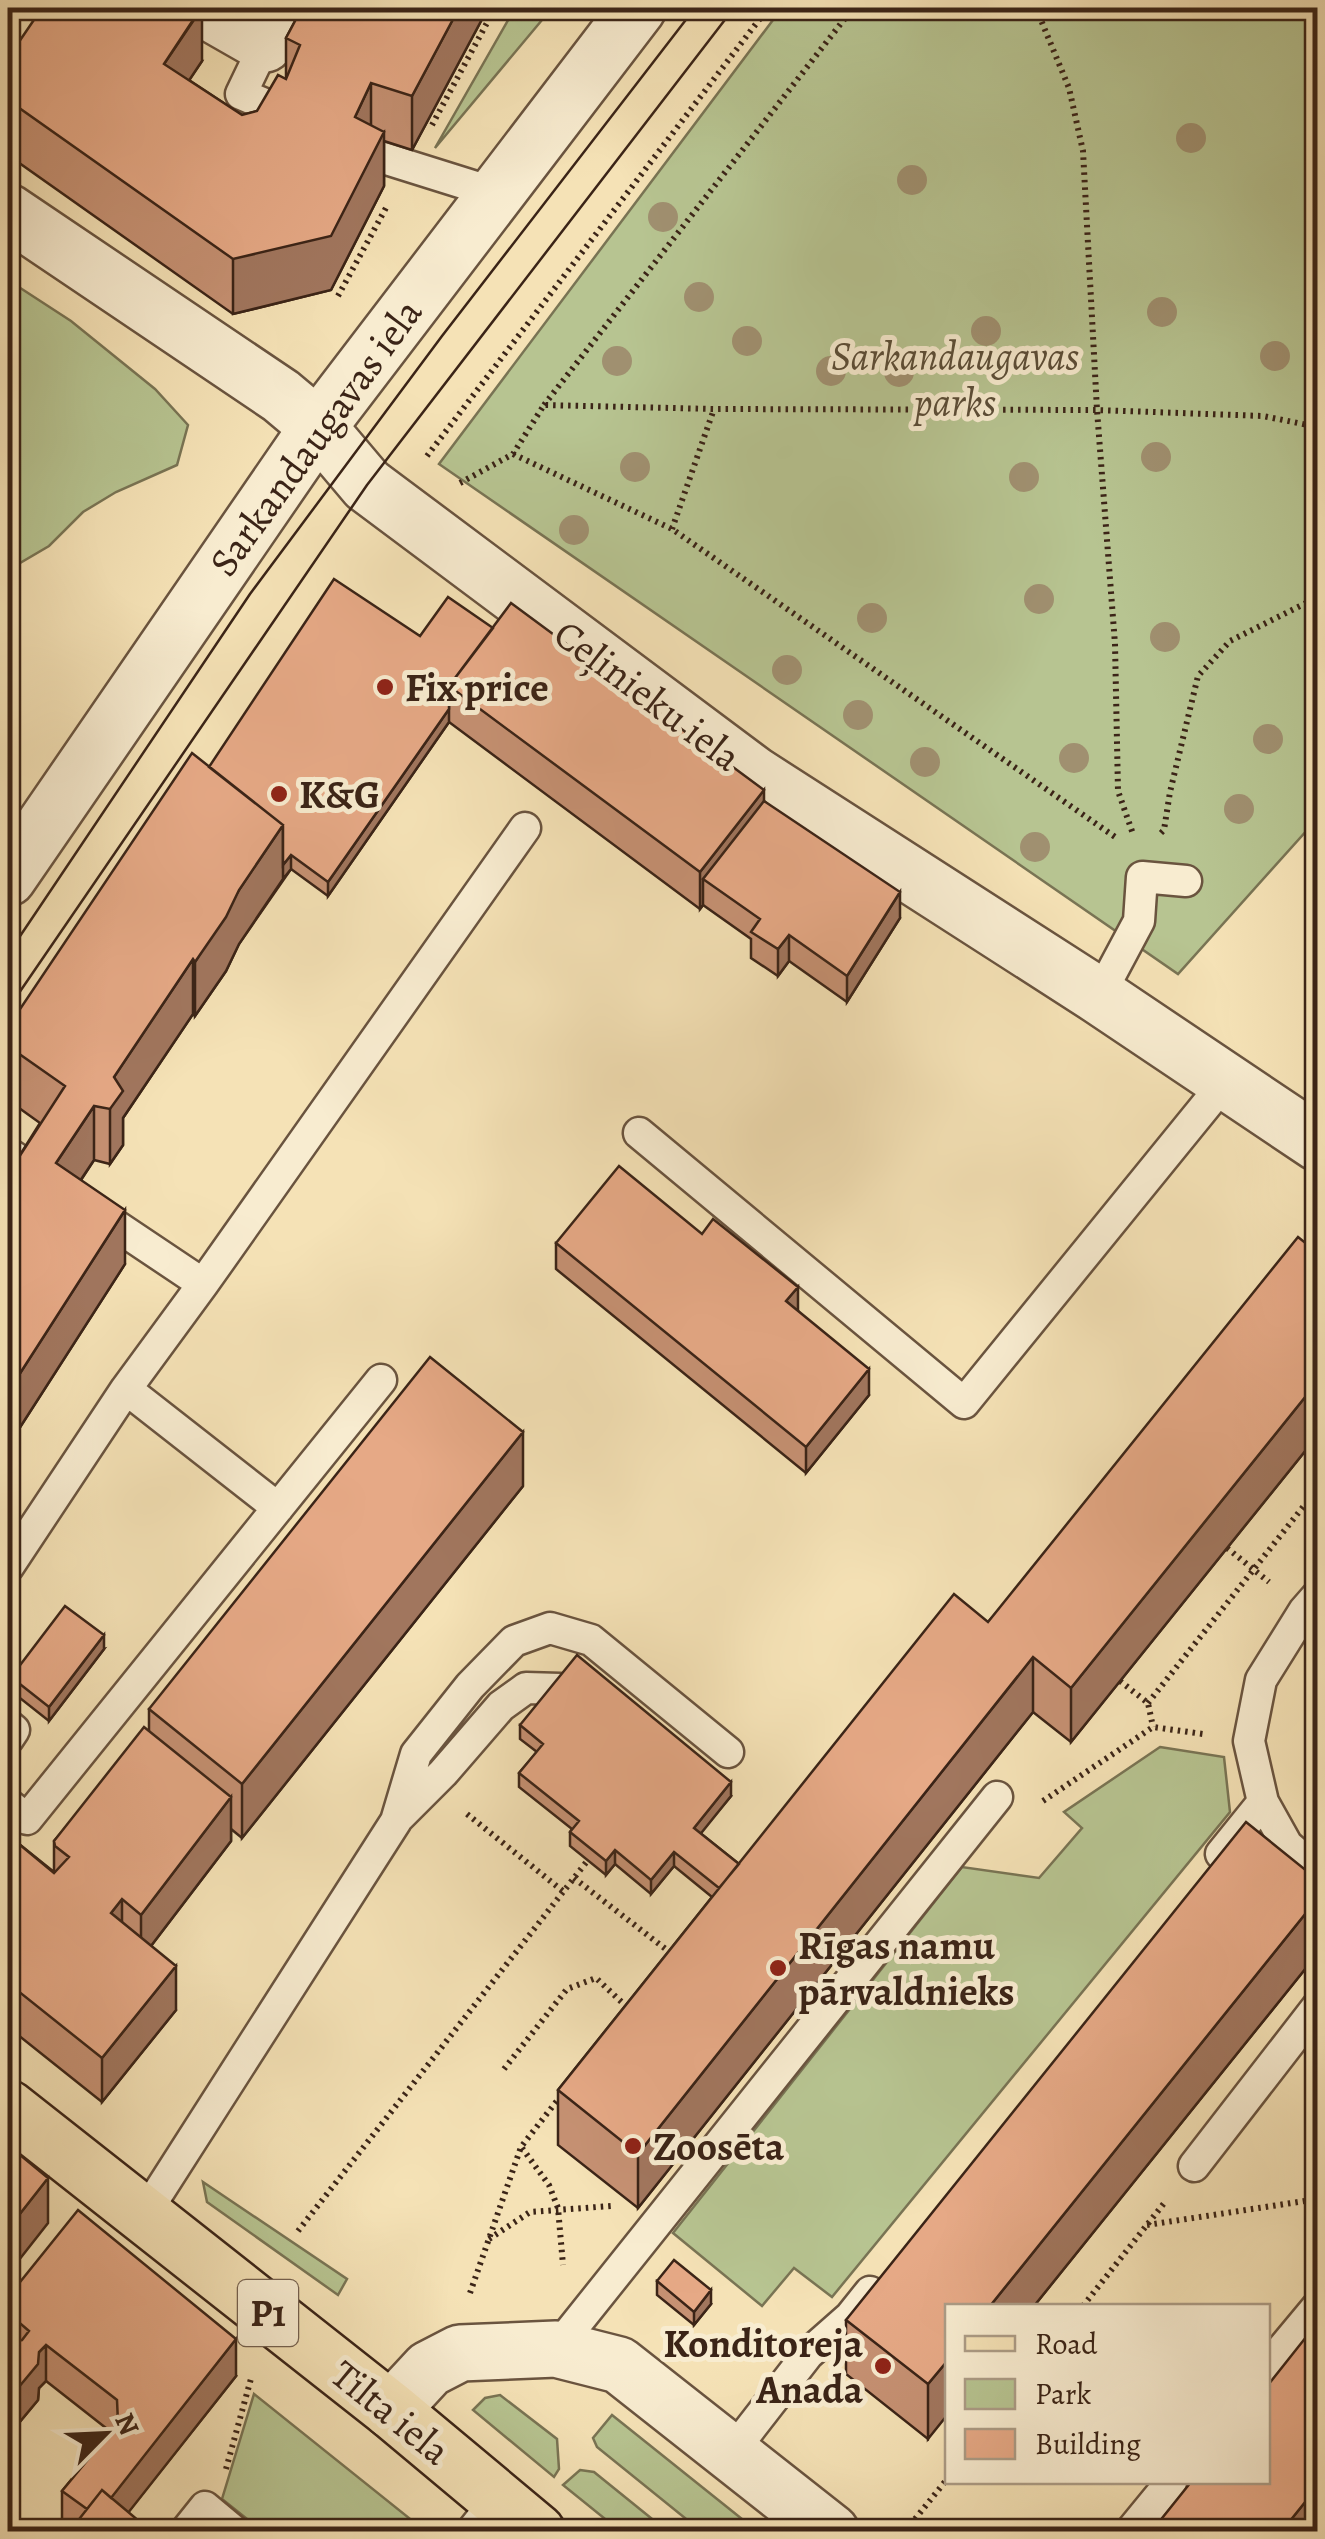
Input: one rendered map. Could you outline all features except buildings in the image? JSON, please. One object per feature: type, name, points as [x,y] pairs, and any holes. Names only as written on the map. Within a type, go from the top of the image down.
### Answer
[{"type":"main road","name":"Tilta iela","points":[[8,2108],[391,2410],[502,2521]]},
{"type":"street","points":[[202,8],[275,26]]},
{"type":"street","name":"Sarkandaugavas iela","points":[[8,878],[318,426],[638,8]]},
{"type":"street","name":"Ceļinieku iela","points":[[8,212],[270,388],[318,426],[367,486],[756,775],[1099,996],[1318,1143]]},
{"type":"street","points":[[391,2410],[429,2369],[460,2353],[556,2349],[619,2365],[831,2532]]},
{"type":"lane","points":[[275,26],[242,94],[293,116]]},
{"type":"lane","points":[[364,152],[495,194]]},
{"type":"lane","points":[[8,1566],[126,1390],[525,828]]},
{"type":"lane","points":[[1099,996],[1139,920],[1141,866],[1186,881]]},
{"type":"lane","points":[[640,1132],[964,1403],[1225,1082]]},
{"type":"lane","points":[[8,1153],[42,1176]]},
{"type":"lane","points":[[70,1194],[203,1284]]},
{"type":"lane","points":[[8,1804],[27,1820],[381,1380]]},
{"type":"lane","points":[[126,1390],[278,1508]]},
{"type":"lane","points":[[1318,1595],[1261,1680],[1250,1741],[1263,1802],[1287,1845],[1318,1872]]},
{"type":"lane","points":[[396,1820],[416,1754],[470,1686],[514,1641],[550,1628],[590,1640],[728,1752]]},
{"type":"lane","points":[[144,2216],[396,1820],[501,1706],[526,1688],[560,1689]]},
{"type":"lane","points":[[8,1725],[14,1730],[8,1740]]},
{"type":"lane","points":[[556,2349],[997,1797]]},
{"type":"lane","points":[[1202,1878],[1263,1802]]},
{"type":"lane","points":[[1194,2166],[1318,2006]]},
{"type":"lane","points":[[732,2452],[808,2354],[850,2317],[886,2272]]},
{"type":"lane","points":[[1270,2364],[1318,2306]]},
{"type":"lane","points":[[1130,2532],[1169,2484]]},
{"type":"lane","points":[[185,2532],[206,2507],[224,2522]]},
{"type":"path","points":[[405,512],[416,471],[768,8]]},
{"type":"path","points":[[405,512],[513,454],[544,405],[853,8]]},
{"type":"path","points":[[1036,8],[1069,88],[1083,152],[1115,644],[1118,791],[1141,866]]},
{"type":"path","points":[[544,405],[1097,410],[1263,416],[1318,426]]},
{"type":"path","points":[[672,530],[714,408]]},
{"type":"path","points":[[513,454],[672,530],[1141,866]]},
{"type":"path","points":[[1141,866],[1164,830],[1198,676],[1230,641],[1318,597]]},
{"type":"path","points":[[1148,1703],[1318,1488]]},
{"type":"path","points":[[1120,1681],[1148,1703],[1153,1727]]},
{"type":"path","points":[[997,1797],[1044,1801],[1153,1727],[1250,1741]]},
{"type":"path","points":[[432,1784],[564,1892]]},
{"type":"path","points":[[298,2232],[588,1860]]},
{"type":"path","points":[[574,1878],[674,1955]]},
{"type":"path","points":[[504,2069],[567,1989],[596,1978],[630,2006],[618,2022]]},
{"type":"path","points":[[470,2294],[521,2148],[569,2085]]},
{"type":"path","points":[[521,2148],[549,2185],[558,2208],[563,2267]]},
{"type":"path","points":[[1085,2304],[1194,2166]]},
{"type":"path","points":[[1147,2225],[1318,2199]]},
{"type":"path","points":[[489,2240],[530,2212],[558,2208],[614,2206],[648,2234]]},
{"type":"path","points":[[224,2522],[264,2310]]},
{"type":"path","points":[[915,2519],[945,2482]]},
{"type":"green space","points":[[515,8],[552,8],[435,148]]},
{"type":"green space","name":"Sarkandaugavas parks","points":[[782,8],[1317,8],[1317,819],[1178,974],[439,464]]},
{"type":"green space","points":[[8,280],[71,321],[155,389],[188,425],[177,465],[116,492],[83,512],[49,546],[8,570]]},
{"type":"green space","points":[[1160,1747],[1224,1757],[1230,1812],[832,2297],[794,2268],[762,2306],[673,2233],[962,1867],[1039,1878],[1082,1828],[1064,1812]]},
{"type":"green space","points":[[203,2182],[347,2279],[338,2295],[207,2202]]},
{"type":"green space","points":[[254,2394],[424,2531],[262,2531],[222,2499]]},
{"type":"green space","points":[[500,2395],[557,2439],[559,2469],[554,2477],[473,2410],[485,2398]]},
{"type":"green space","points":[[612,2415],[757,2531],[701,2531],[597,2447],[593,2438]]},
{"type":"green space","points":[[580,2470],[594,2472],[667,2531],[620,2531],[563,2485]]},
{"type":"tram line","points":[[8,954],[250,594],[442,336],[695,8]]},
{"type":"tram line","points":[[8,1009],[367,485],[734,8]]},
{"type":"place","name":"Fix price","points":[[385,687]]},
{"type":"place","name":"K&G","points":[[279,794]]},
{"type":"place","name":"Rīgas namu pārvaldnieks","points":[[778,1968]]},
{"type":"place","name":"Zoosēta","points":[[633,2146]]},
{"type":"place","name":"Konditoreja Anada","points":[[883,2366]]}]
